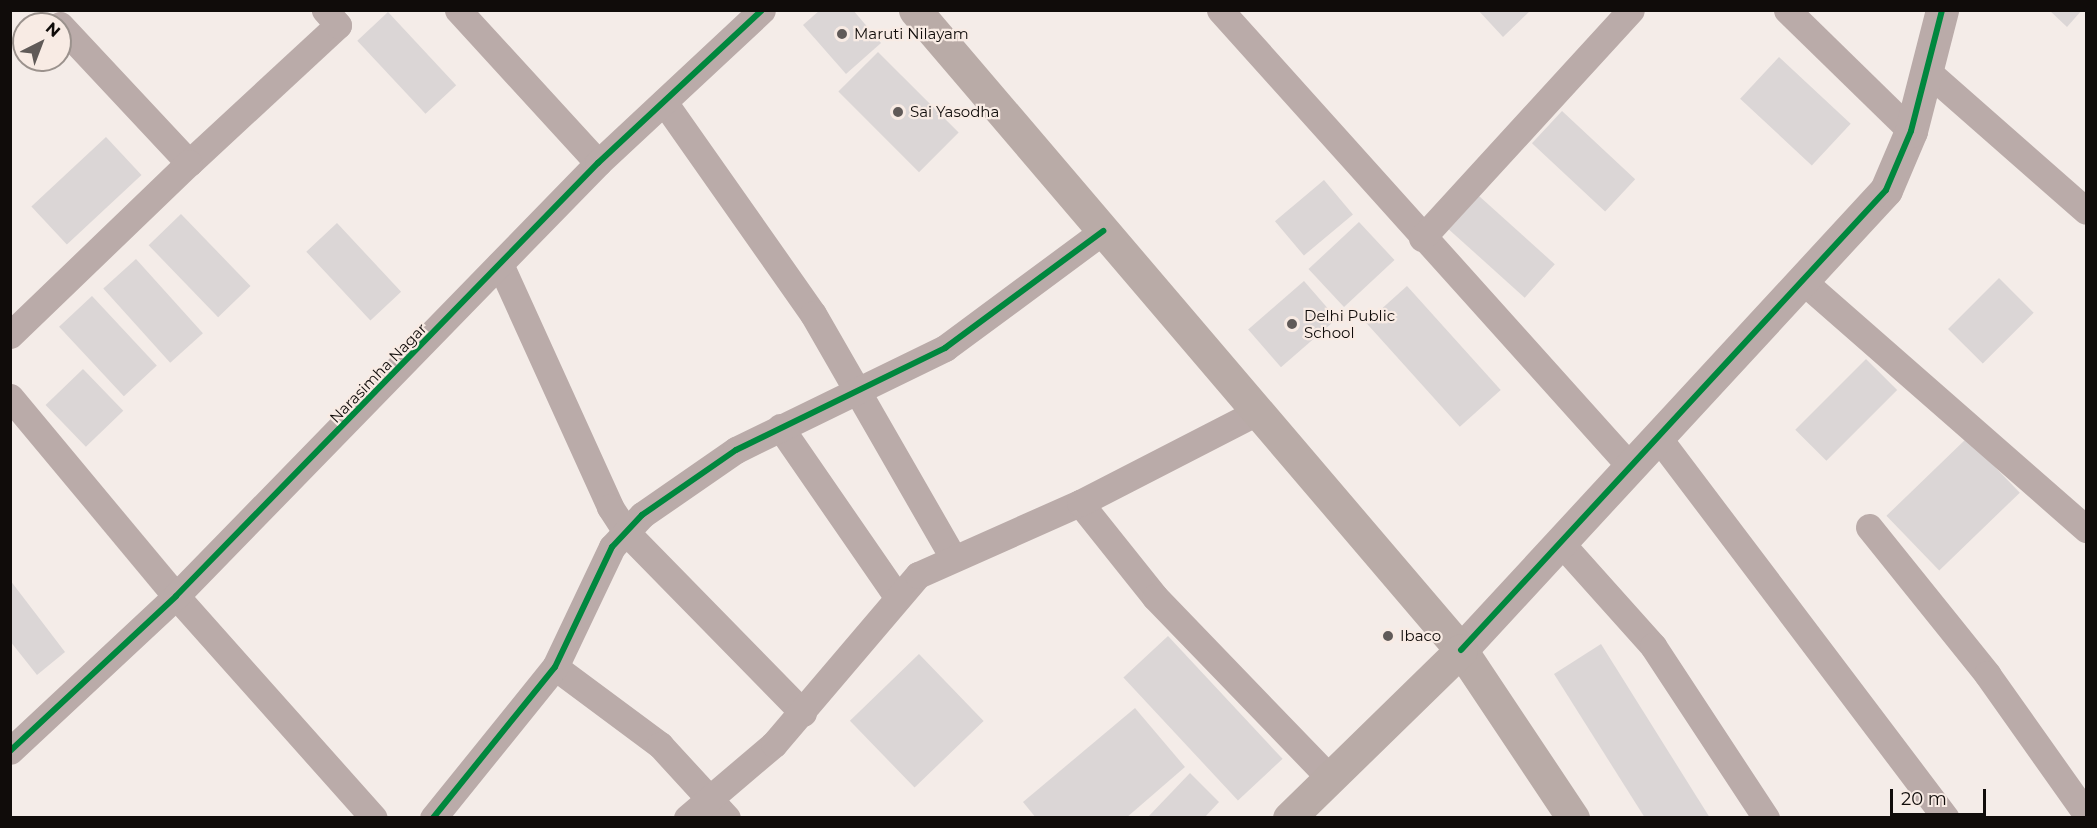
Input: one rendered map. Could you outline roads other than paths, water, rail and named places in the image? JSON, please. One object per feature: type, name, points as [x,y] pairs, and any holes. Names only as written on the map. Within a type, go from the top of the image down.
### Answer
[{"type":"main road","points":[[915,10],[1461,650],[1573,818]]},
{"type":"main road","points":[[1289,818],[1461,650]]},
{"type":"street","points":[[458,10],[598,163]]},
{"type":"street","name":"Narasimha Nagar","points":[[10,751],[176,596],[598,163],[762,10]]},
{"type":"street","points":[[1220,10],[1422,238],[1629,465]]},
{"type":"street","points":[[1422,238],[1631,10]]},
{"type":"street","points":[[1787,10],[1911,131]]},
{"type":"street","points":[[1461,650],[1629,465],[1804,282],[1886,190],[1911,131],[1928,72],[1942,10]]},
{"type":"street","points":[[10,335],[189,164],[338,15]]},
{"type":"street","points":[[72,39],[189,164]]},
{"type":"street","points":[[1928,72],[2086,211]]},
{"type":"street","points":[[664,102],[813,314],[952,556]]},
{"type":"street","points":[[433,818],[555,667],[612,547],[626,532],[684,485],[780,427],[859,392],[945,348],[1103,231]]},
{"type":"street","points":[[500,264],[596,478],[626,532],[803,712]]},
{"type":"street","points":[[1804,282],[2086,529]]},
{"type":"street","points":[[10,397],[176,596],[374,818]]},
{"type":"street","points":[[687,818],[720,807],[746,772],[803,712],[896,595],[952,556],[1080,502],[1257,412]]},
{"type":"street","points":[[780,427],[896,595]]},
{"type":"street","points":[[1657,436],[1946,818]]},
{"type":"street","points":[[1080,502],[1155,597],[1329,777]]},
{"type":"street","points":[[1869,527],[1987,674],[2086,814]]},
{"type":"street","points":[[1560,542],[1667,666],[1766,818]]},
{"type":"street","points":[[555,667],[660,746],[720,807]]},
{"type":"place","name":"Maruti Nilayam","points":[[842,34]]},
{"type":"place","name":"Sai Yasodha","points":[[898,112]]},
{"type":"place","name":"Delhi Public School","points":[[1292,324]]},
{"type":"place","name":"Ibaco","points":[[1388,636]]}]
